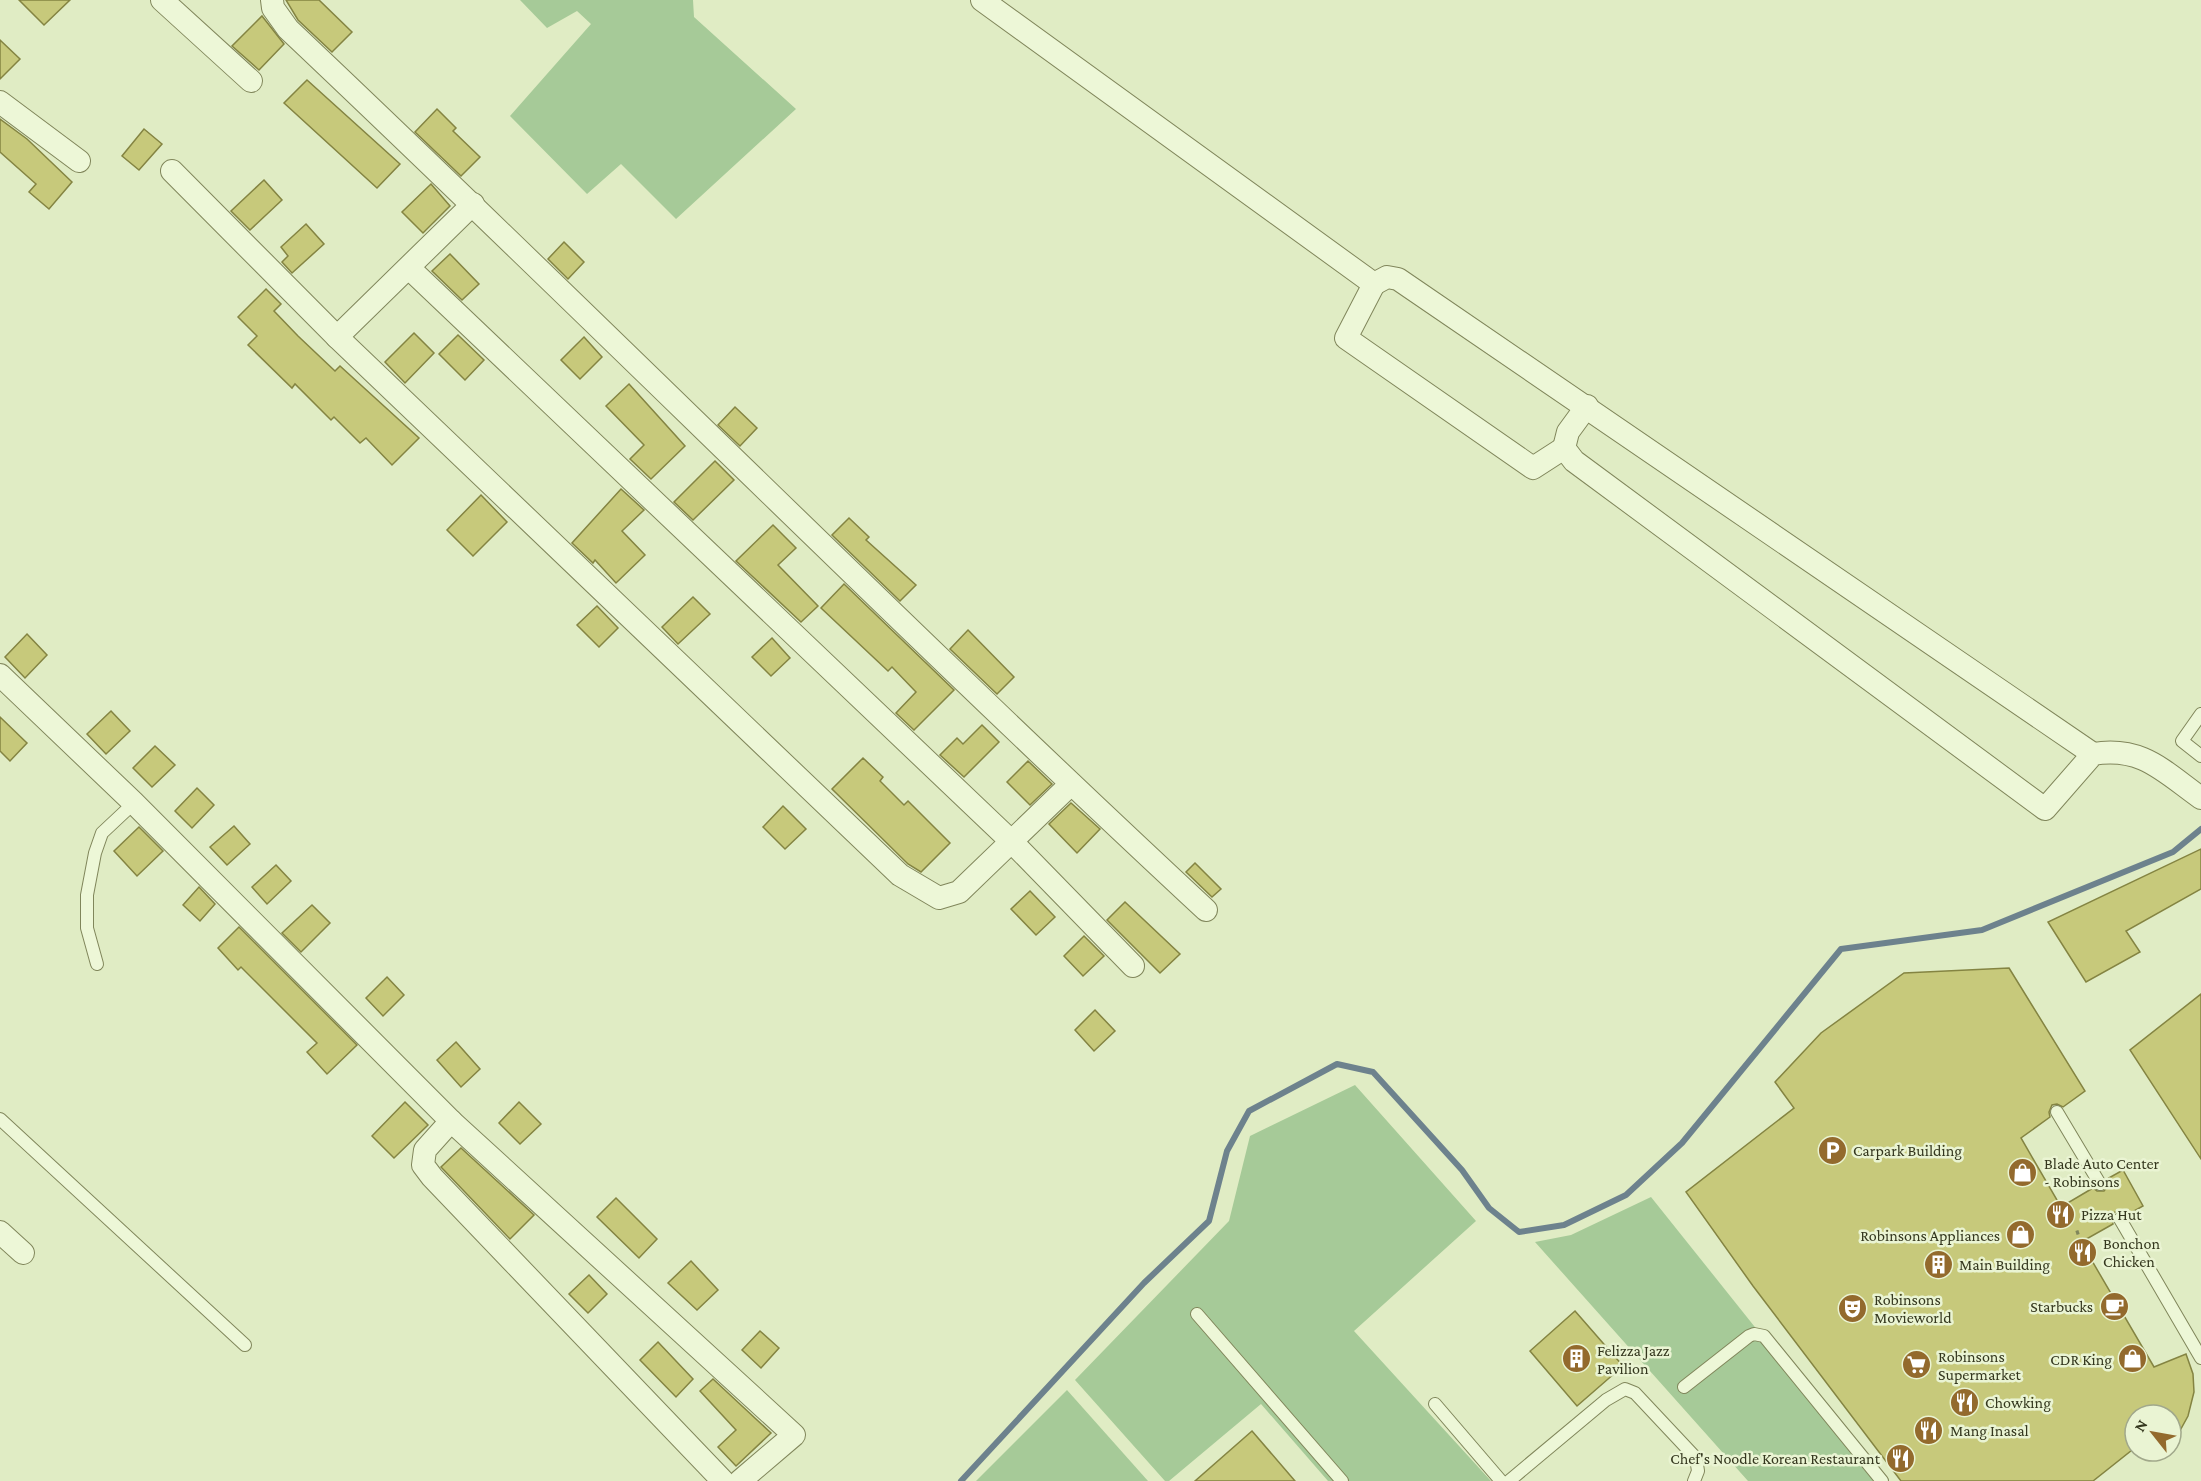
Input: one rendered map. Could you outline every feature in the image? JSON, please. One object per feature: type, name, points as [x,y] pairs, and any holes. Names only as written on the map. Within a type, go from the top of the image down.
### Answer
[{"type":"street","points":[[162,0],[251,81]]},
{"type":"street","points":[[272,0],[273,8],[288,29],[473,204],[1071,784],[1206,910]]},
{"type":"street","points":[[981,0],[1374,284]]},
{"type":"street","points":[[0,102],[79,161]]},
{"type":"street","points":[[172,171],[337,337],[900,875],[939,898],[959,891],[1071,784]]},
{"type":"street","points":[[337,337],[473,204]]},
{"type":"street","points":[[409,268],[1012,842],[1133,966]]},
{"type":"street","points":[[1587,406],[1568,432],[1564,448],[1533,468],[1346,338],[1374,284],[1387,277],[1398,279],[1587,406],[2093,754]]},
{"type":"street","points":[[1564,448],[1574,461],[2045,809],[2093,754],[2115,750],[2137,756],[2201,798]]},
{"type":"street","points":[[0,675],[134,804],[451,1121],[794,1435],[740,1481]]},
{"type":"street","points":[[451,1121],[425,1150],[423,1165],[432,1178],[723,1481]]},
{"type":"street","points":[[0,1232],[22,1253]]},
{"type":"lane","points":[[2201,714],[2182,741],[2201,756]]},
{"type":"lane","points":[[97,964],[87,928],[87,895],[95,853],[102,833],[134,804]]},
{"type":"lane","points":[[2057,1112],[2100,1184]]},
{"type":"lane","points":[[0,1119],[245,1345]]},
{"type":"lane","points":[[2120,1219],[2201,1358]]},
{"type":"lane","points":[[1197,1314],[1342,1481]]},
{"type":"lane","points":[[1684,1387],[1749,1336],[1754,1334],[1764,1336],[1882,1481]]},
{"type":"lane","points":[[1509,1481],[1606,1400],[1625,1389],[1635,1393],[1696,1458],[1698,1471],[1694,1481]]},
{"type":"lane","points":[[1435,1404],[1501,1481]]},
{"type":"green space","points":[[520,0],[693,0],[694,17],[796,109],[676,219],[621,164],[587,194],[510,116],[591,24],[577,11],[547,28]]},
{"type":"green space","points":[[1355,1085],[1476,1221],[1354,1331],[1491,1481],[1328,1481],[1261,1404],[1169,1481],[1165,1481],[1075,1380],[1229,1221],[1250,1136]]},
{"type":"green space","points":[[1651,1197],[1878,1481],[1748,1481],[1535,1242],[1571,1235]]},
{"type":"green space","points":[[1067,1390],[1148,1481],[976,1481]]},
{"type":"building","points":[[19,0],[70,0],[44,25]]},
{"type":"building","points":[[286,0],[319,0],[352,32],[332,52],[298,20]]},
{"type":"building","points":[[262,16],[284,44],[259,70],[232,46]]},
{"type":"building","points":[[0,40],[20,59],[0,79]]},
{"type":"building","points":[[307,80],[400,164],[377,188],[284,103]]},
{"type":"building","points":[[437,109],[456,128],[453,131],[480,157],[461,176],[415,132]]},
{"type":"building","points":[[0,119],[27,139],[72,182],[49,209],[29,192],[36,184],[0,152]]},
{"type":"building","points":[[144,129],[162,144],[139,170],[122,156]]},
{"type":"building","points":[[264,180],[282,200],[250,230],[231,211]]},
{"type":"building","points":[[431,184],[450,206],[423,233],[402,212]]},
{"type":"building","points":[[306,224],[324,244],[292,273],[282,262],[288,256],[281,247]]},
{"type":"building","points":[[564,242],[584,262],[568,279],[548,259]]},
{"type":"building","points":[[450,254],[479,284],[462,300],[432,271]]},
{"type":"building","points":[[266,289],[281,304],[274,311],[298,336],[335,371],[340,366],[419,438],[392,465],[366,438],[360,443],[334,417],[331,420],[295,384],[292,388],[248,345],[257,336],[238,317]]},
{"type":"building","points":[[414,333],[434,353],[405,383],[385,362]]},
{"type":"building","points":[[458,335],[484,360],[465,380],[439,354]]},
{"type":"building","points":[[584,337],[602,357],[580,379],[561,360]]},
{"type":"building","points":[[629,384],[685,446],[651,479],[630,459],[644,445],[606,406]]},
{"type":"building","points":[[735,407],[757,428],[740,446],[718,425]]},
{"type":"building","points":[[715,461],[734,480],[693,520],[674,502]]},
{"type":"building","points":[[621,489],[644,510],[622,531],[645,555],[616,583],[595,560],[593,563],[572,543]]},
{"type":"building","points":[[481,495],[507,522],[473,556],[447,530]]},
{"type":"building","points":[[849,518],[869,537],[866,540],[916,585],[900,601],[832,535]]},
{"type":"building","points":[[773,525],[796,548],[778,565],[818,606],[801,622],[736,561]]},
{"type":"building","points":[[844,584],[954,690],[914,730],[896,713],[916,692],[892,667],[888,671],[821,608]]},
{"type":"building","points":[[693,597],[710,614],[678,644],[662,627]]},
{"type":"building","points":[[597,606],[618,628],[599,647],[577,625]]},
{"type":"building","points":[[968,630],[1014,677],[997,694],[950,649]]},
{"type":"building","points":[[27,634],[47,655],[25,678],[5,657]]},
{"type":"building","points":[[772,638],[790,658],[771,676],[752,657]]},
{"type":"building","points":[[111,711],[130,731],[106,754],[87,734]]},
{"type":"building","points":[[0,717],[27,743],[10,761],[0,751]]},
{"type":"building","points":[[982,725],[999,742],[964,777],[940,755],[957,738],[963,744]]},
{"type":"building","points":[[155,746],[175,765],[152,787],[133,768]]},
{"type":"building","points":[[863,758],[883,777],[880,781],[904,805],[908,801],[950,843],[921,872],[908,864],[832,789]]},
{"type":"building","points":[[1028,761],[1052,784],[1030,805],[1007,782]]},
{"type":"building","points":[[197,788],[214,805],[192,828],[175,811]]},
{"type":"building","points":[[1071,803],[1100,829],[1077,853],[1049,824]]},
{"type":"building","points":[[783,806],[806,829],[785,849],[763,827]]},
{"type":"building","points":[[234,826],[250,844],[227,865],[210,847]]},
{"type":"building","points":[[139,827],[163,851],[137,876],[114,851]]},
{"type":"building","points":[[2201,849],[2201,889],[2126,931],[2140,952],[2086,982],[2048,922]]},
{"type":"building","points":[[1195,863],[1221,889],[1212,897],[1186,872]]},
{"type":"building","points":[[276,865],[291,881],[267,904],[252,887]]},
{"type":"building","points":[[199,887],[215,904],[200,921],[183,905]]},
{"type":"building","points":[[1030,891],[1055,917],[1036,935],[1011,909]]},
{"type":"building","points":[[1125,902],[1180,954],[1160,973],[1107,920]]},
{"type":"building","points":[[312,905],[330,923],[301,952],[282,933]]},
{"type":"building","points":[[239,927],[357,1045],[327,1074],[307,1052],[317,1043],[241,967],[238,970],[218,948]]},
{"type":"building","points":[[1084,936],[1104,956],[1083,976],[1064,956]]},
{"type":"building","name":"Main Building","points":[[2009,968],[2085,1091],[2063,1107],[2057,1104],[2052,1105],[2049,1112],[2050,1117],[2021,1138],[2061,1207],[2093,1188],[2097,1191],[2104,1191],[2107,1187],[2107,1179],[2123,1170],[2143,1206],[2127,1215],[2121,1211],[2115,1212],[2112,1218],[2113,1224],[2081,1242],[2154,1367],[2186,1354],[2193,1374],[2194,1392],[2188,1416],[2183,1425],[2183,1403],[2123,1403],[2123,1457],[2093,1481],[1901,1481],[1753,1286],[1686,1192],[1794,1108],[1775,1082],[1821,1033],[1904,973]]},
{"type":"building","points":[[387,977],[404,995],[383,1016],[366,998]]},
{"type":"building","points":[[2201,994],[2201,1159],[2130,1050]]},
{"type":"building","points":[[1095,1010],[1115,1031],[1094,1051],[1075,1030]]},
{"type":"building","points":[[456,1042],[480,1069],[461,1087],[437,1060]]},
{"type":"building","points":[[405,1102],[428,1125],[394,1158],[372,1136]]},
{"type":"building","points":[[519,1102],[541,1124],[520,1144],[499,1123]]},
{"type":"building","points":[[461,1148],[534,1215],[510,1239],[441,1167]]},
{"type":"building","points":[[616,1198],[657,1239],[639,1258],[597,1217]]},
{"type":"building","points":[[691,1261],[718,1290],[697,1310],[668,1283]]},
{"type":"building","points":[[589,1275],[607,1294],[588,1313],[569,1294]]},
{"type":"building","name":"Felizza Jazz Pavilion","points":[[1575,1311],[1623,1366],[1577,1406],[1530,1351]]},
{"type":"building","points":[[760,1331],[779,1348],[761,1368],[742,1350]]},
{"type":"building","points":[[658,1342],[693,1379],[676,1397],[640,1360]]},
{"type":"building","points":[[713,1379],[771,1433],[736,1466],[718,1447],[736,1430],[700,1391]]},
{"type":"building","points":[[1252,1431],[1295,1481],[1195,1481]]},
{"type":"waterway","points":[[961,1481],[1144,1283],[1209,1221],[1227,1151],[1249,1111],[1337,1064],[1373,1072],[1462,1170],[1489,1208],[1519,1232],[1564,1225],[1626,1195],[1682,1143],[1841,949],[1982,930],[2173,852],[2201,829]]},
{"type":"place","name":"Carpark Building","points":[[1832,1150]]},
{"type":"place","name":"Blade Auto Center - Robinsons","points":[[2023,1172]]},
{"type":"place","name":"Pizza Hut","points":[[2060,1214]]},
{"type":"place","name":"Robinsons Appliances","points":[[2021,1235]]},
{"type":"place","name":"Bonchon Chicken","points":[[2082,1252]]},
{"type":"place","name":"Main Building","points":[[1938,1264]]},
{"type":"place","name":"Starbucks","points":[[2114,1306]]},
{"type":"place","name":"Robinsons Movieworld","points":[[1853,1308]]},
{"type":"place","name":"Felizza Jazz Pavilion","points":[[1576,1359]]},
{"type":"place","name":"CDR King","points":[[2133,1359]]},
{"type":"place","name":"Robinsons Supermarket","points":[[1917,1365]]},
{"type":"place","name":"Chowking","points":[[1964,1402]]},
{"type":"place","name":"Mang Inasal","points":[[1929,1430]]},
{"type":"place","name":"Chef's Noodle Korean Restaurant","points":[[1901,1458]]}]
